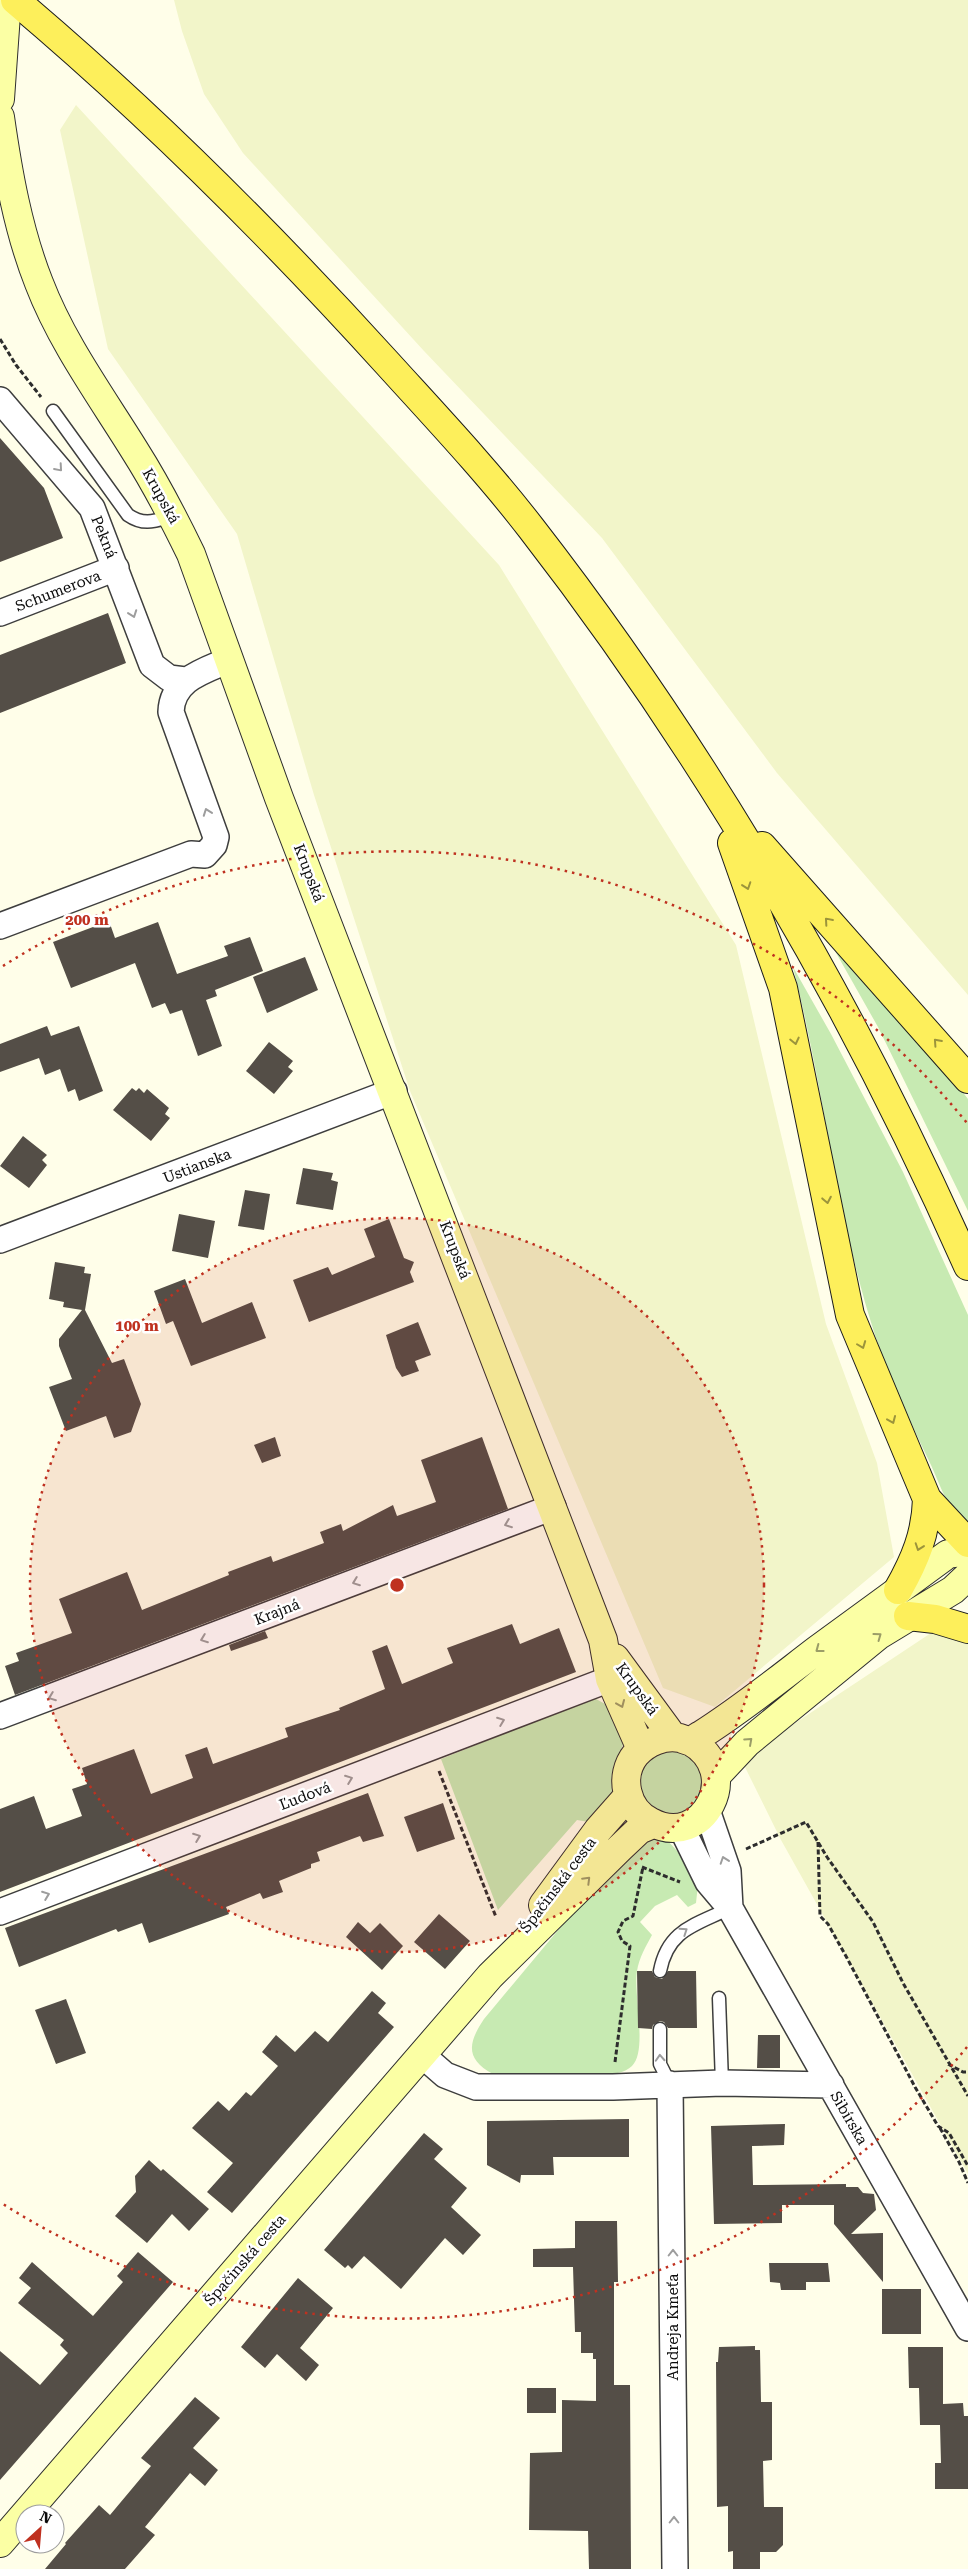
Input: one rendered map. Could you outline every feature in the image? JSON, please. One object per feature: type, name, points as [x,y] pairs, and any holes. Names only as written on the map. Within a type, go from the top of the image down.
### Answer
[{"type":"main road","points":[[15,0],[99,71],[207,173],[319,288],[457,440],[530,526],[612,637],[714,790],[774,889],[860,1042],[924,1166],[968,1266]]},
{"type":"main road","points":[[714,790],[968,1079]]},
{"type":"main road","points":[[714,790],[783,988],[850,1315],[927,1499],[968,1543]]},
{"type":"main road","points":[[898,1590],[914,1562],[921,1542],[926,1520],[927,1499]]},
{"type":"main road","points":[[908,1616],[935,1619],[968,1629]]},
{"type":"street","points":[[0,99],[7,0]]},
{"type":"street","name":"Krupská","points":[[0,117],[10,187],[39,283],[82,369],[136,452],[173,516],[191,554],[279,798],[394,1091],[603,1640],[610,1679],[641,1750]]},
{"type":"street","name":"Pekná","points":[[0,400],[92,508],[152,665],[169,678],[185,680]]},
{"type":"street","name":"Schumerova","points":[[0,613],[116,568]]},
{"type":"street","points":[[0,926],[191,854],[205,855],[214,846],[216,837],[172,712],[172,702],[185,680],[229,660]]},
{"type":"street","name":"Ustianska","points":[[0,1240],[394,1091]]},
{"type":"street","name":"Krajná","points":[[0,1716],[553,1507]]},
{"type":"street","points":[[681,1739],[709,1758],[716,1776],[715,1794],[708,1810],[696,1821],[680,1826],[664,1827],[653,1824],[638,1812],[628,1796],[628,1771],[634,1757],[641,1750],[656,1740],[681,1739],[729,1717],[948,1554],[968,1551]]},
{"type":"street","points":[[716,1776],[747,1742],[879,1635],[953,1590],[968,1576]]},
{"type":"street","name":"Krupská","points":[[603,1640],[632,1685],[681,1739]]},
{"type":"street","name":"Ľudová","points":[[0,1912],[610,1679]]},
{"type":"street","name":"Špačinská cesta","points":[[0,2543],[490,1976],[598,1830],[628,1796]]},
{"type":"street","name":"Sibírska","points":[[708,1810],[728,1871],[730,1908]]},
{"type":"street","name":"Špačinská cesta","points":[[490,1976],[620,1848],[640,1830],[653,1824]]},
{"type":"street","name":"Sibírska","points":[[680,1826],[708,1882],[730,1908],[968,2328]]},
{"type":"street","points":[[422,2055],[445,2075],[476,2087],[722,2083],[830,2085]]},
{"type":"street","name":"Andreja Kmeťa","points":[[670,2084],[675,2569]]},
{"type":"lane","points":[[53,412],[128,515],[138,522],[148,523],[173,516]]},
{"type":"lane","points":[[660,1971],[663,1957],[679,1933],[730,1908]]},
{"type":"lane","points":[[719,1998],[722,2083]]},
{"type":"lane","points":[[660,2029],[660,2064],[670,2084]]},
{"type":"path","points":[[0,339],[16,365],[53,412]]},
{"type":"path","points":[[439,1770],[496,1917]]},
{"type":"path","points":[[724,1858],[806,1822],[873,1922],[903,1983],[968,2096]]},
{"type":"path","points":[[818,1841],[820,1916],[828,1924],[847,1958],[915,2087],[960,2162],[968,2183]]},
{"type":"path","points":[[637,1862],[643,1867],[687,1884]]},
{"type":"path","points":[[614,2072],[630,1946],[622,1941],[618,1932],[622,1921],[634,1916],[643,1867]]},
{"type":"path","points":[[948,2064],[957,2070],[968,2072]]},
{"type":"path","points":[[938,2126],[949,2133],[968,2166]]},
{"type":"green space","points":[[174,0],[968,0],[968,995],[777,773],[602,538],[424,351],[243,153],[204,94],[182,31]]},
{"type":"green space","points":[[76,105],[499,565],[736,945],[826,1324],[877,1463],[894,1557],[715,1707],[663,1688],[410,1091],[314,795],[237,534],[108,349],[60,130]]},
{"type":"green space","points":[[835,951],[947,1072],[968,1099],[968,1211],[878,1027]]},
{"type":"green space","points":[[793,967],[831,1034],[903,1172],[968,1315],[968,1522],[955,1512],[945,1496],[887,1368],[875,1335],[850,1244],[804,1013]]},
{"type":"green space","points":[[931,1633],[968,1643],[968,2174],[781,1840],[741,1759]]},
{"type":"green space","points":[[596,1699],[607,1705],[624,1742],[615,1767],[613,1794],[594,1823],[577,1820],[498,1910],[441,1759],[584,1702]]},
{"type":"green space","points":[[682,1749],[706,1772],[698,1804],[680,1814],[664,1813],[654,1808],[646,1800],[640,1779],[643,1768],[649,1758],[661,1750]]},
{"type":"green space","points":[[647,1837],[668,1841],[679,1853],[698,1884],[696,1903],[688,1907],[677,1895],[655,1906],[640,1922],[652,1935],[641,1957],[637,1971],[640,2035],[637,2059],[632,2066],[622,2072],[603,2075],[493,2074],[484,2068],[474,2056],[472,2043],[484,2019],[609,1869]]},
{"type":"building","points":[[0,438],[44,488],[63,538],[0,562]]},
{"type":"building","points":[[108,613],[126,663],[0,713],[0,655]]},
{"type":"building","points":[[109,921],[115,938],[158,922],[177,974],[228,956],[224,946],[250,937],[263,971],[215,990],[217,996],[206,1000],[222,1046],[198,1056],[182,1010],[170,1014],[165,1003],[152,1008],[135,963],[71,988],[53,942]]},
{"type":"building","points":[[305,957],[318,990],[267,1013],[253,977]]},
{"type":"building","points":[[47,1026],[51,1036],[79,1026],[103,1091],[79,1101],[75,1089],[68,1092],[60,1069],[45,1075],[39,1058],[0,1072],[0,1044]]},
{"type":"building","points":[[269,1042],[293,1061],[288,1067],[293,1071],[274,1094],[246,1071]]},
{"type":"building","points":[[132,1088],[136,1091],[139,1088],[144,1093],[147,1089],[169,1108],[165,1114],[170,1118],[151,1141],[113,1110]]},
{"type":"building","points":[[23,1136],[47,1155],[42,1160],[47,1165],[29,1188],[0,1166]]},
{"type":"building","points":[[303,1168],[333,1173],[331,1180],[338,1182],[333,1210],[296,1204]]},
{"type":"building","points":[[245,1190],[270,1194],[264,1230],[238,1226]]},
{"type":"building","points":[[179,1214],[215,1221],[208,1258],[172,1251]]},
{"type":"building","points":[[389,1219],[404,1258],[414,1262],[410,1272],[414,1282],[309,1322],[293,1280],[328,1267],[332,1275],[375,1257],[364,1229]]},
{"type":"building","points":[[55,1262],[85,1267],[84,1273],[91,1274],[85,1310],[112,1363],[124,1359],[141,1404],[131,1432],[114,1438],[106,1416],[66,1431],[49,1387],[72,1379],[59,1346],[59,1339],[82,1310],[63,1307],[64,1302],[49,1299]]},
{"type":"building","points":[[185,1279],[202,1323],[252,1302],[266,1338],[191,1366],[173,1321],[166,1324],[154,1291]]},
{"type":"building","points":[[418,1322],[431,1355],[415,1361],[419,1371],[402,1377],[396,1368],[386,1335]]},
{"type":"building","points":[[275,1437],[281,1456],[262,1463],[254,1445]]},
{"type":"building","points":[[482,1437],[508,1509],[15,1695],[5,1666],[19,1661],[16,1653],[72,1633],[59,1599],[127,1572],[142,1610],[229,1575],[228,1572],[271,1556],[273,1562],[324,1543],[320,1532],[341,1524],[343,1531],[393,1505],[397,1516],[436,1502],[421,1460]]},
{"type":"building","points":[[512,1624],[520,1644],[559,1628],[576,1672],[0,1892],[0,1809],[34,1796],[46,1829],[82,1816],[72,1789],[87,1784],[82,1768],[134,1749],[151,1794],[193,1778],[185,1755],[207,1747],[213,1764],[288,1737],[285,1728],[340,1710],[339,1708],[385,1689],[372,1651],[387,1645],[402,1684],[453,1663],[447,1648]]},
{"type":"building","points":[[265,1631],[268,1638],[231,1651],[229,1645]]},
{"type":"building","points":[[368,1793],[384,1836],[363,1842],[360,1836],[317,1852],[320,1861],[311,1864],[311,1868],[279,1881],[283,1892],[263,1899],[260,1893],[226,1907],[229,1914],[149,1943],[142,1923],[118,1932],[116,1929],[19,1967],[5,1928]]},
{"type":"building","points":[[443,1803],[455,1839],[417,1852],[404,1817]]},
{"type":"building","points":[[439,1914],[470,1941],[445,1969],[414,1942]]},
{"type":"building","points":[[358,1922],[370,1933],[380,1923],[403,1946],[382,1970],[346,1937]]},
{"type":"building","points":[[637,1971],[652,1971],[655,1977],[662,1979],[668,1971],[696,1971],[697,2028],[668,2028],[664,2022],[660,2021],[653,2025],[652,2029],[638,2028]]},
{"type":"building","points":[[372,1991],[386,2003],[378,2013],[394,2027],[232,2213],[207,2192],[233,2163],[192,2128],[218,2101],[229,2111],[246,2092],[251,2096],[278,2066],[262,2052],[276,2035],[295,2052],[315,2031],[328,2042]]},
{"type":"building","points":[[66,1999],[86,2053],[56,2064],[35,2010]]},
{"type":"building","points":[[758,2035],[780,2035],[780,2068],[757,2068]]},
{"type":"building","points":[[629,2119],[629,2157],[553,2157],[554,2175],[521,2175],[520,2183],[487,2165],[487,2121]]},
{"type":"building","points":[[785,2124],[784,2145],[752,2146],[753,2185],[846,2184],[846,2187],[858,2187],[863,2193],[874,2194],[876,2210],[851,2234],[883,2233],[883,2282],[834,2224],[834,2205],[782,2205],[782,2223],[714,2224],[711,2126]]},
{"type":"building","points":[[424,2133],[443,2149],[434,2159],[467,2188],[451,2207],[481,2235],[463,2255],[445,2238],[401,2289],[364,2256],[352,2269],[348,2265],[345,2268],[324,2250]]},
{"type":"building","points":[[149,2160],[161,2171],[163,2169],[209,2209],[189,2231],[172,2214],[147,2243],[115,2216],[136,2192],[135,2176]]},
{"type":"building","points":[[575,2221],[617,2221],[618,2282],[614,2282],[614,2385],[630,2385],[631,2569],[589,2569],[588,2531],[529,2530],[530,2453],[562,2452],[562,2400],[596,2401],[596,2359],[593,2359],[593,2353],[581,2353],[581,2332],[575,2332],[573,2267],[533,2267],[533,2249],[575,2248]]},
{"type":"building","points":[[138,2252],[173,2282],[0,2480],[0,2351],[40,2385],[68,2353],[60,2345],[64,2340],[18,2303],[31,2288],[19,2278],[32,2262],[93,2316],[123,2282],[117,2276]]},
{"type":"building","points":[[769,2263],[828,2263],[830,2282],[806,2282],[806,2290],[781,2290],[780,2283],[770,2282]]},
{"type":"building","points":[[298,2278],[333,2308],[300,2348],[319,2365],[306,2381],[277,2354],[265,2368],[241,2347]]},
{"type":"building","points":[[882,2289],[921,2289],[921,2334],[882,2334]]},
{"type":"building","points":[[755,2346],[755,2350],[760,2350],[761,2402],[772,2402],[772,2460],[763,2461],[764,2507],[783,2507],[783,2545],[776,2552],[760,2552],[760,2569],[733,2569],[733,2551],[728,2552],[728,2506],[717,2507],[716,2362],[718,2362],[719,2347]]},
{"type":"building","points":[[908,2347],[943,2347],[943,2404],[963,2403],[964,2416],[968,2416],[968,2489],[935,2489],[935,2463],[941,2463],[940,2425],[920,2425],[919,2388],[909,2388]]},
{"type":"building","points":[[527,2388],[556,2388],[556,2413],[527,2413]]},
{"type":"building","points":[[195,2397],[220,2418],[193,2448],[218,2470],[205,2486],[190,2473],[145,2527],[155,2535],[125,2569],[45,2569],[58,2554],[65,2554],[65,2543],[99,2505],[110,2515],[151,2466],[141,2458]]}]
